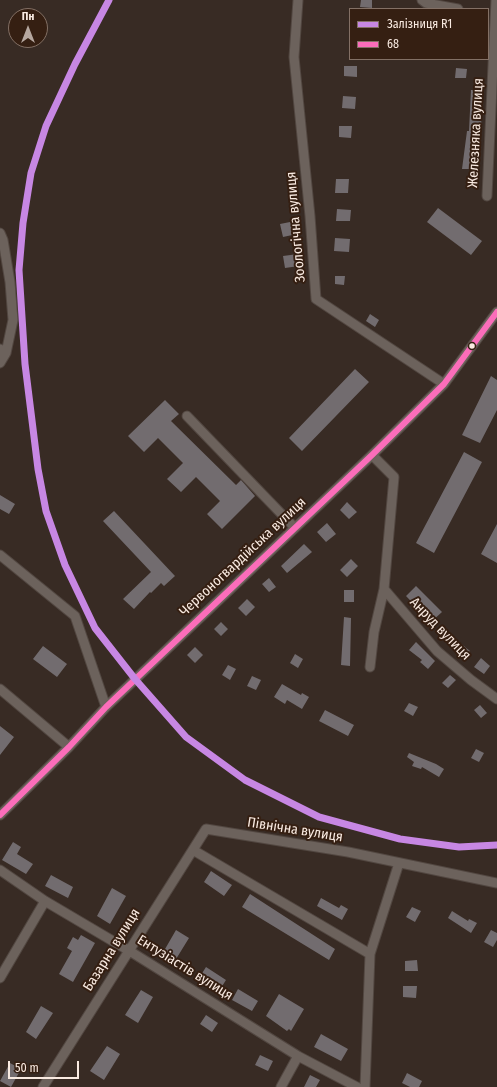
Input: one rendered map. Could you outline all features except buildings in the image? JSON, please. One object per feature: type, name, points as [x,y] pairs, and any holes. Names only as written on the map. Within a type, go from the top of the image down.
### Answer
[{"type":"street","name":"Зоологічна вулиця","points":[[298,0],[294,57],[310,216],[316,299],[444,384]]},
{"type":"street","points":[[422,0],[426,3],[453,8]]},
{"type":"street","name":"Железняка вулиця","points":[[487,196],[496,56],[492,16],[496,0]]},
{"type":"street","points":[[0,233],[3,240],[10,282],[13,320],[0,363]]},
{"type":"street","name":"Червоногвардійська вулиця","points":[[0,815],[69,747],[106,707],[372,455],[444,384],[497,312]]},
{"type":"street","points":[[187,416],[295,528]]},
{"type":"street","points":[[370,667],[374,632],[384,589],[394,477],[372,455]]},
{"type":"street","points":[[0,555],[75,616],[106,707]]},
{"type":"street","name":"Анруд вулиця","points":[[384,589],[438,651],[497,699]]},
{"type":"street","points":[[0,688],[69,747]]},
{"type":"street","name":"Базарна вулиця","points":[[43,1087],[128,950],[206,830]]},
{"type":"street","name":"Північна вулиця","points":[[206,830],[289,842],[497,883]]},
{"type":"street","points":[[193,850],[370,954]]},
{"type":"street","points":[[365,1087],[370,954],[399,863]]},
{"type":"street","name":"Ентузіастів вулиця","points":[[0,870],[45,901],[128,950],[298,1056],[356,1087]]},
{"type":"street","points":[[0,978],[45,901]]},
{"type":"street","points":[[281,1087],[298,1056]]},
{"type":"rail line","name":"R1","points":[[109,0],[75,64],[46,126],[31,173],[23,223],[19,270],[25,364],[38,469],[46,511],[65,565],[95,628],[135,679],[186,737],[245,780],[319,817],[400,839],[459,847],[497,845]]},
{"type":"transit line","name":"68","points":[[0,815],[69,747],[106,707],[372,455],[444,384],[497,312]]}]
